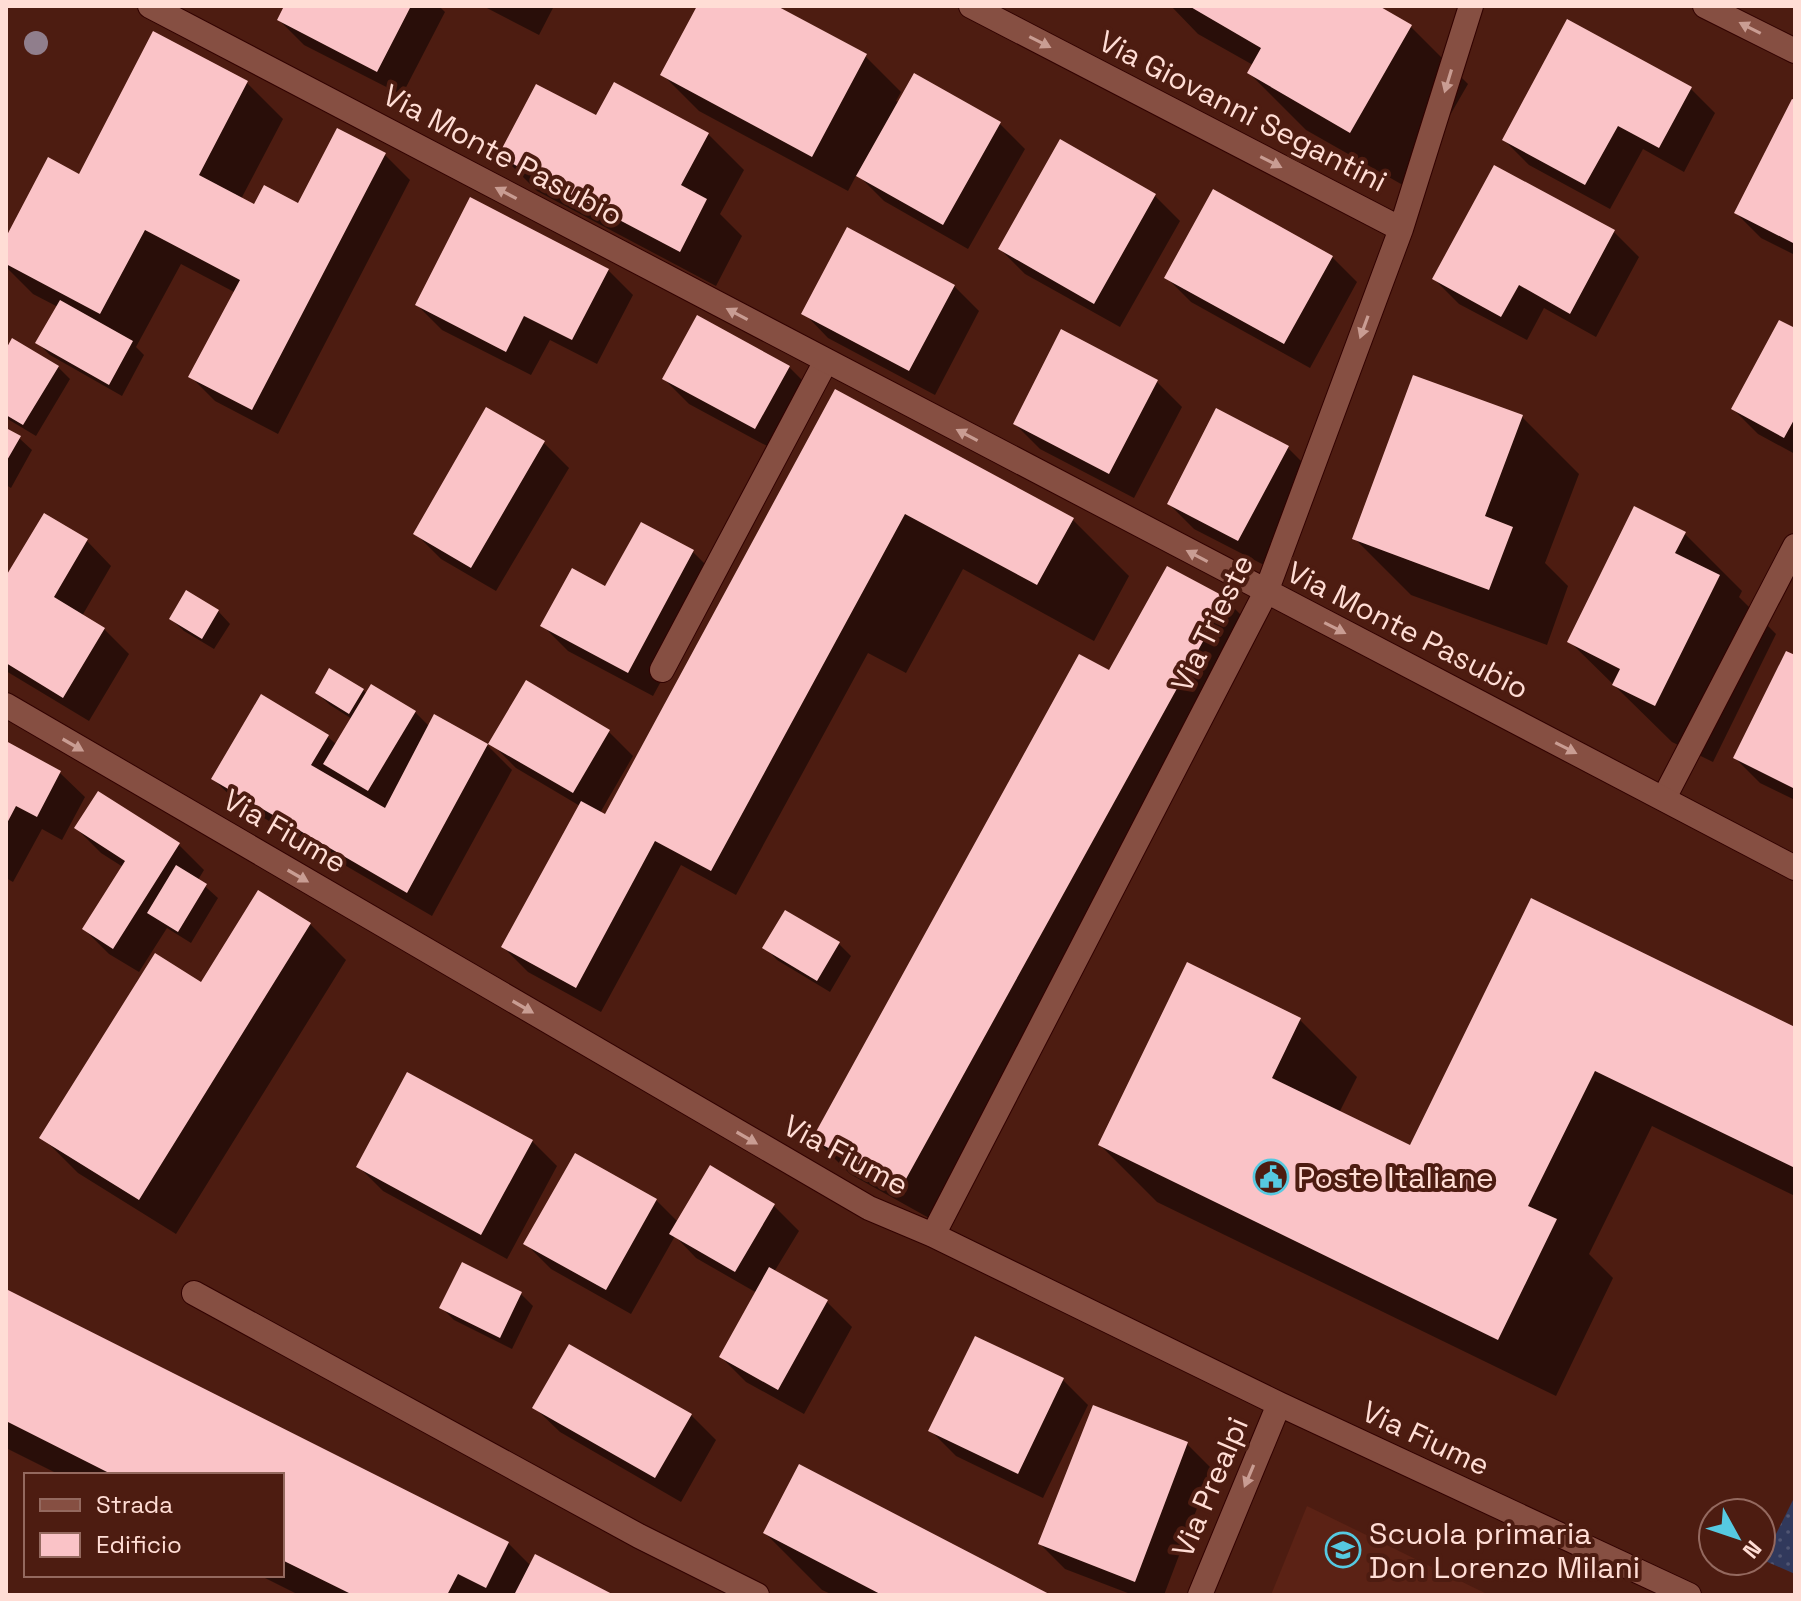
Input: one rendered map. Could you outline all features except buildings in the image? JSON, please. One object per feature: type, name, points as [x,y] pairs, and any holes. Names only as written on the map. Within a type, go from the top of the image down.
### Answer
[{"type":"street","name":"Via Monte Pasubio","points":[[150,6],[1795,868]]},
{"type":"street","name":"Via Giovanni Segantini","points":[[971,6],[1401,229]]},
{"type":"street","name":"Via Trieste","points":[[933,1235],[1266,592],[1401,229],[1471,6]]},
{"type":"street","points":[[1705,6],[1795,51]]},
{"type":"street","points":[[662,670],[826,361]]},
{"type":"street","points":[[1664,798],[1795,546]]},
{"type":"street","name":"Via Fiume","points":[[6,705],[869,1208],[933,1235],[1279,1404],[1689,1595]]},
{"type":"street","points":[[194,1293],[639,1536],[757,1595]]},
{"type":"street","name":"Via Prealpi","points":[[1200,1595],[1279,1404]]},
{"type":"shaded area","points":[[1795,1496],[1795,1574],[1777,1566],[1777,1532]]},
{"type":"shaded area","name":"Scuola primaria Don Lorenzo Milani","points":[[1307,1506],[1489,1595],[1271,1595]]},
{"type":"place","name":"Poste Italiane","points":[[1271,1177]]},
{"type":"place","name":"Scuola primaria Don Lorenzo Milani","points":[[1343,1550]]}]
